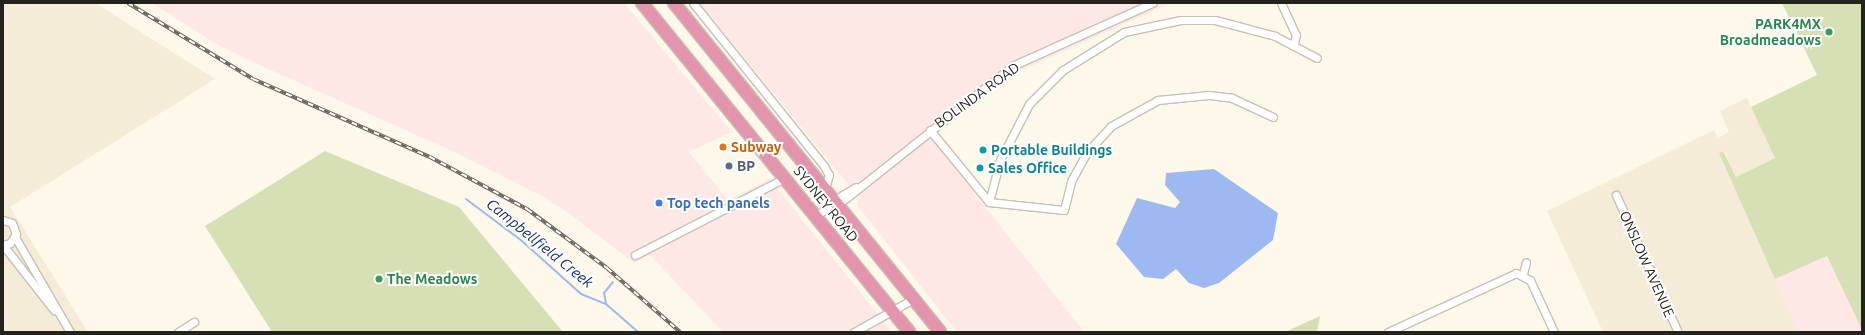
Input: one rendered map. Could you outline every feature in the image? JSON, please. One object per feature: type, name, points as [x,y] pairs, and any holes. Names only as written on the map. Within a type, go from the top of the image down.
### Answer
[{"type":"highway","name":"SYDNEY ROAD","points":[[642,3],[894,311],[909,332]]},
{"type":"highway","name":"SYDNEY ROAD","points":[[674,3],[940,332]]},
{"type":"street","name":"BOLINDA ROAD","points":[[816,215],[836,202],[1012,66],[1152,3]]},
{"type":"street","points":[[1281,3],[1296,35],[1293,46]]},
{"type":"street","points":[[686,18],[695,6]]},
{"type":"street","name":"SYDNEY ROAD","points":[[695,6],[824,166],[828,174],[825,188]]},
{"type":"street","points":[[989,202],[1000,160],[1029,104],[1063,70],[1124,32],[1181,20],[1215,20],[1240,24],[1293,46],[1317,58]]},
{"type":"street","points":[[930,130],[989,202],[1064,210],[1071,180],[1087,152],[1111,126],[1158,100],[1209,95],[1232,98],[1274,117]]},
{"type":"street","points":[[635,255],[785,178]]},
{"type":"street","name":"ONSLOW AVENUE","points":[[1616,195],[1678,332]]},
{"type":"street","points":[[3,220],[14,226],[15,237],[70,332]]},
{"type":"street","points":[[15,237],[3,245],[60,317]]},
{"type":"street","points":[[1523,274],[1526,262]]},
{"type":"street","points":[[1388,332],[1512,273],[1523,274],[1530,280],[1554,332]]},
{"type":"street","points":[[854,332],[913,299]]},
{"type":"street","points":[[178,332],[194,322]]},
{"type":"shaded area","points":[[3,3],[95,3],[215,79],[10,207],[88,332],[3,332]]},
{"type":"shaded area","points":[[152,3],[624,3],[732,132],[689,152],[728,200],[770,179],[892,332],[723,332],[650,255],[634,263],[565,210],[536,193],[461,155],[218,45]]},
{"type":"shaded area","points":[[699,3],[1171,3],[1009,76],[931,138],[1084,332],[957,332],[857,205],[859,197]]},
{"type":"shaded area","points":[[1747,98],[1775,158],[1736,177],[1724,151],[1719,153],[1799,332],[1603,332],[1547,211],[1714,130],[1718,138],[1729,132],[1720,111]]},
{"type":"shaded area","points":[[1827,256],[1862,332],[1799,332],[1775,279]]},
{"type":"green space","points":[[1782,3],[1862,3],[1862,330],[1827,256],[1775,279],[1719,153],[1723,151],[1736,177],[1775,158],[1751,107],[1817,75]]},
{"type":"green space","name":"The Meadows","points":[[325,151],[459,207],[563,332],[272,332],[205,226]]},
{"type":"green space","points":[[1320,316],[1317,332],[1285,332]]},
{"type":"water","points":[[1214,169],[1278,213],[1273,240],[1219,283],[1204,288],[1189,283],[1176,269],[1163,279],[1144,277],[1116,244],[1137,198],[1175,208],[1180,202],[1165,185],[1166,173]]},
{"type":"waterway","name":"Campbellfield Creek","points":[[466,199],[522,241],[581,294],[606,304],[638,332]]},
{"type":"waterway","points":[[606,303],[604,293],[613,282]]},
{"type":"railway","points":[[128,3],[253,79],[430,157],[527,209],[607,268],[680,332]]},
{"type":"place","name":"PARK4MX Broadmeadows","points":[[1829,32]]},
{"type":"place","name":"Subway","points":[[723,147]]},
{"type":"place","name":"Portable Buildings","points":[[983,150]]},
{"type":"place","name":"BP","points":[[729,166]]},
{"type":"place","name":"Sales Office","points":[[980,168]]},
{"type":"place","name":"Top tech panels","points":[[659,203]]},
{"type":"place","name":"The Meadows","points":[[379,279]]}]
